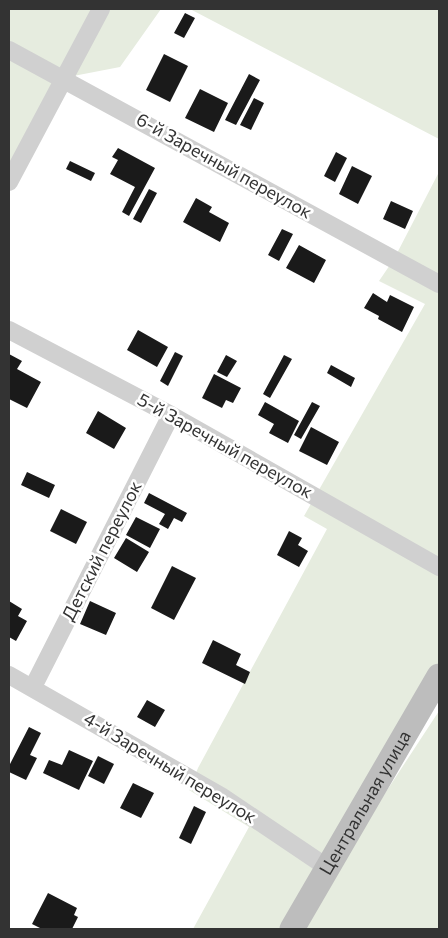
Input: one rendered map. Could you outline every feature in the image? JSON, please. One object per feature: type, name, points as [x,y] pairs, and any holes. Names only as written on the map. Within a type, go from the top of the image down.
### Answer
[{"type":"street","points":[[9,182],[101,9]]},
{"type":"street","name":"6-й Заречный переулок","points":[[9,50],[439,284]]},
{"type":"street","name":"5-й Заречный переулок","points":[[9,330],[171,415],[439,567]]},
{"type":"street","name":"Детский переулок","points":[[33,687],[171,415]]},
{"type":"street","name":"4-й Заречный переулок","points":[[9,675],[222,796],[328,868]]},
{"type":"street","name":"Центральная улица","points":[[292,929],[439,676]]},
{"type":"shaded area","points":[[9,9],[161,9],[120,67],[63,78],[9,182]]},
{"type":"shaded area","points":[[190,9],[439,9],[439,139]]},
{"type":"shaded area","points":[[439,172],[439,676],[292,929],[193,929],[249,827],[189,790],[198,768],[327,529],[304,516],[425,304],[379,281],[394,259]]},
{"type":"shaded area","points":[[439,711],[439,929],[301,929],[325,885]]},
{"type":"building","points":[[185,13],[195,18],[184,38],[174,33]]},
{"type":"building","points":[[164,54],[188,66],[170,102],[146,90]]},
{"type":"building","points":[[249,74],[260,80],[236,125],[225,120]]},
{"type":"building","points":[[200,89],[228,103],[214,132],[185,118]]},
{"type":"building","points":[[254,98],[264,103],[251,130],[240,125]]},
{"type":"building","points":[[118,148],[155,168],[129,216],[122,212],[135,187],[110,174],[118,160],[112,157]]},
{"type":"building","points":[[336,152],[347,158],[335,182],[324,176]]},
{"type":"building","points":[[70,161],[95,173],[91,181],[66,169]]},
{"type":"building","points":[[352,166],[372,176],[358,204],[339,194]]},
{"type":"building","points":[[149,189],[157,193],[141,223],[133,219]]},
{"type":"building","points":[[196,198],[212,207],[209,212],[229,223],[220,242],[183,222]]},
{"type":"building","points":[[391,201],[413,211],[405,229],[383,219]]},
{"type":"building","points":[[282,229],[293,234],[279,261],[268,255]]},
{"type":"building","points":[[299,245],[326,260],[314,283],[286,268]]},
{"type":"building","points":[[373,293],[387,302],[390,295],[414,307],[402,332],[378,319],[379,316],[364,308]]},
{"type":"building","points":[[138,330],[168,347],[157,367],[127,350]]},
{"type":"building","points":[[175,352],[183,356],[168,386],[160,381]]},
{"type":"building","points":[[9,354],[22,361],[17,369],[41,382],[27,408],[9,399]]},
{"type":"building","points":[[226,355],[237,361],[227,377],[217,372]]},
{"type":"building","points":[[284,355],[292,359],[270,398],[263,394]]},
{"type":"building","points":[[331,365],[355,378],[351,387],[327,373]]},
{"type":"building","points":[[214,374],[241,388],[233,403],[226,400],[222,408],[202,398]]},
{"type":"building","points":[[265,402],[299,421],[288,443],[269,433],[274,424],[258,415]]},
{"type":"building","points":[[312,402],[320,406],[301,439],[294,435]]},
{"type":"building","points":[[98,411],[126,428],[114,449],[86,433]]},
{"type":"building","points":[[311,427],[339,442],[327,465],[299,451]]},
{"type":"building","points":[[27,472],[55,485],[49,498],[21,485]]},
{"type":"building","points":[[149,493],[187,513],[182,522],[174,518],[168,529],[159,524],[165,514],[144,503]]},
{"type":"building","points":[[61,509],[87,522],[76,544],[50,531]]},
{"type":"building","points":[[136,517],[160,529],[150,548],[126,535]]},
{"type":"building","points":[[289,531],[302,538],[298,545],[308,551],[299,567],[277,555]]},
{"type":"building","points":[[126,538],[149,552],[137,572],[114,558]]},
{"type":"building","points":[[172,566],[196,578],[174,620],[151,608]]},
{"type":"building","points":[[9,601],[22,609],[18,616],[27,621],[16,641],[9,637]]},
{"type":"building","points":[[90,601],[116,613],[106,635],[80,624]]},
{"type":"building","points":[[213,640],[241,654],[236,665],[250,672],[245,684],[202,663]]},
{"type":"building","points":[[147,700],[165,710],[155,727],[137,717]]},
{"type":"building","points":[[29,727],[41,733],[30,755],[37,758],[26,780],[9,772],[9,766]]},
{"type":"building","points":[[69,750],[93,761],[79,790],[43,773],[49,760],[62,765]]},
{"type":"building","points":[[98,756],[114,764],[104,784],[88,776]]},
{"type":"building","points":[[133,783],[154,793],[141,818],[120,808]]},
{"type":"building","points":[[194,806],[206,812],[191,844],[179,838]]},
{"type":"building","points":[[48,893],[77,908],[74,915],[78,917],[72,929],[42,929],[32,924]]}]
